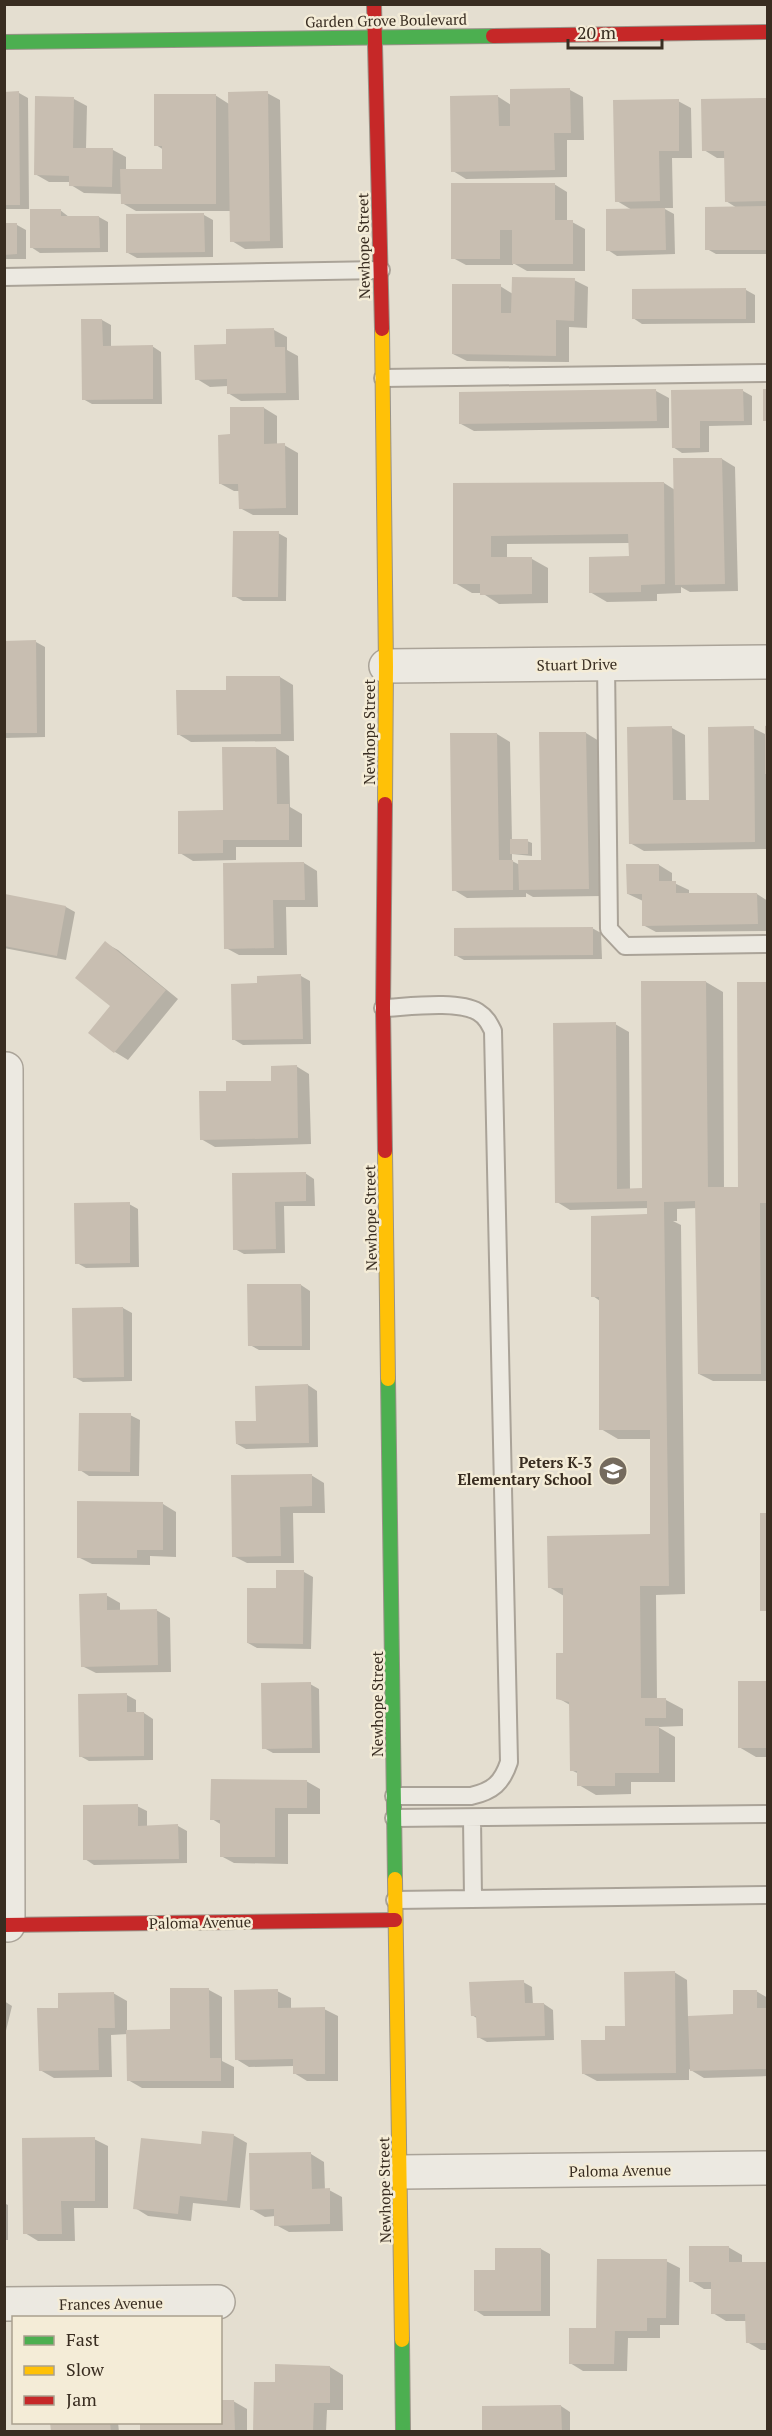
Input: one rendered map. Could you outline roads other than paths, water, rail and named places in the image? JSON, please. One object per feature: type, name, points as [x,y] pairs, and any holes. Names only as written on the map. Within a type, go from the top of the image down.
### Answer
[{"type":"street","name":"Newhope Street","points":[[374,4],[383,378],[386,666],[383,1008],[404,2432]]},
{"type":"street","name":"Garden Grove Boulevard","points":[[4,42],[768,32]]},
{"type":"street","name":"Stuart Drive","points":[[386,666],[768,662]]},
{"type":"street","points":[[4,1069],[6,1069],[6,1925]]},
{"type":"street","name":"Paloma Avenue","points":[[6,1925],[395,1920]]},
{"type":"street","name":"Paloma Avenue","points":[[400,2172],[768,2168]]},
{"type":"street","name":"Frances Avenue","points":[[4,2304],[218,2302]]},
{"type":"lane","points":[[4,277],[381,270]]},
{"type":"lane","points":[[383,378],[768,373]]},
{"type":"lane","points":[[606,663],[609,929],[625,945],[768,944]]},
{"type":"lane","points":[[383,1008],[455,1006],[469,1008],[486,1019],[493,1031],[509,1750],[509,1762],[504,1777],[496,1786],[483,1793],[471,1796],[394,1796]]},
{"type":"lane","points":[[394,1818],[768,1814]]},
{"type":"lane","points":[[472,1818],[473,1899]]},
{"type":"lane","points":[[395,1900],[768,1895]]},
{"type":"place","name":"Peters K-3 Elementary School","points":[[613,1471]]}]
